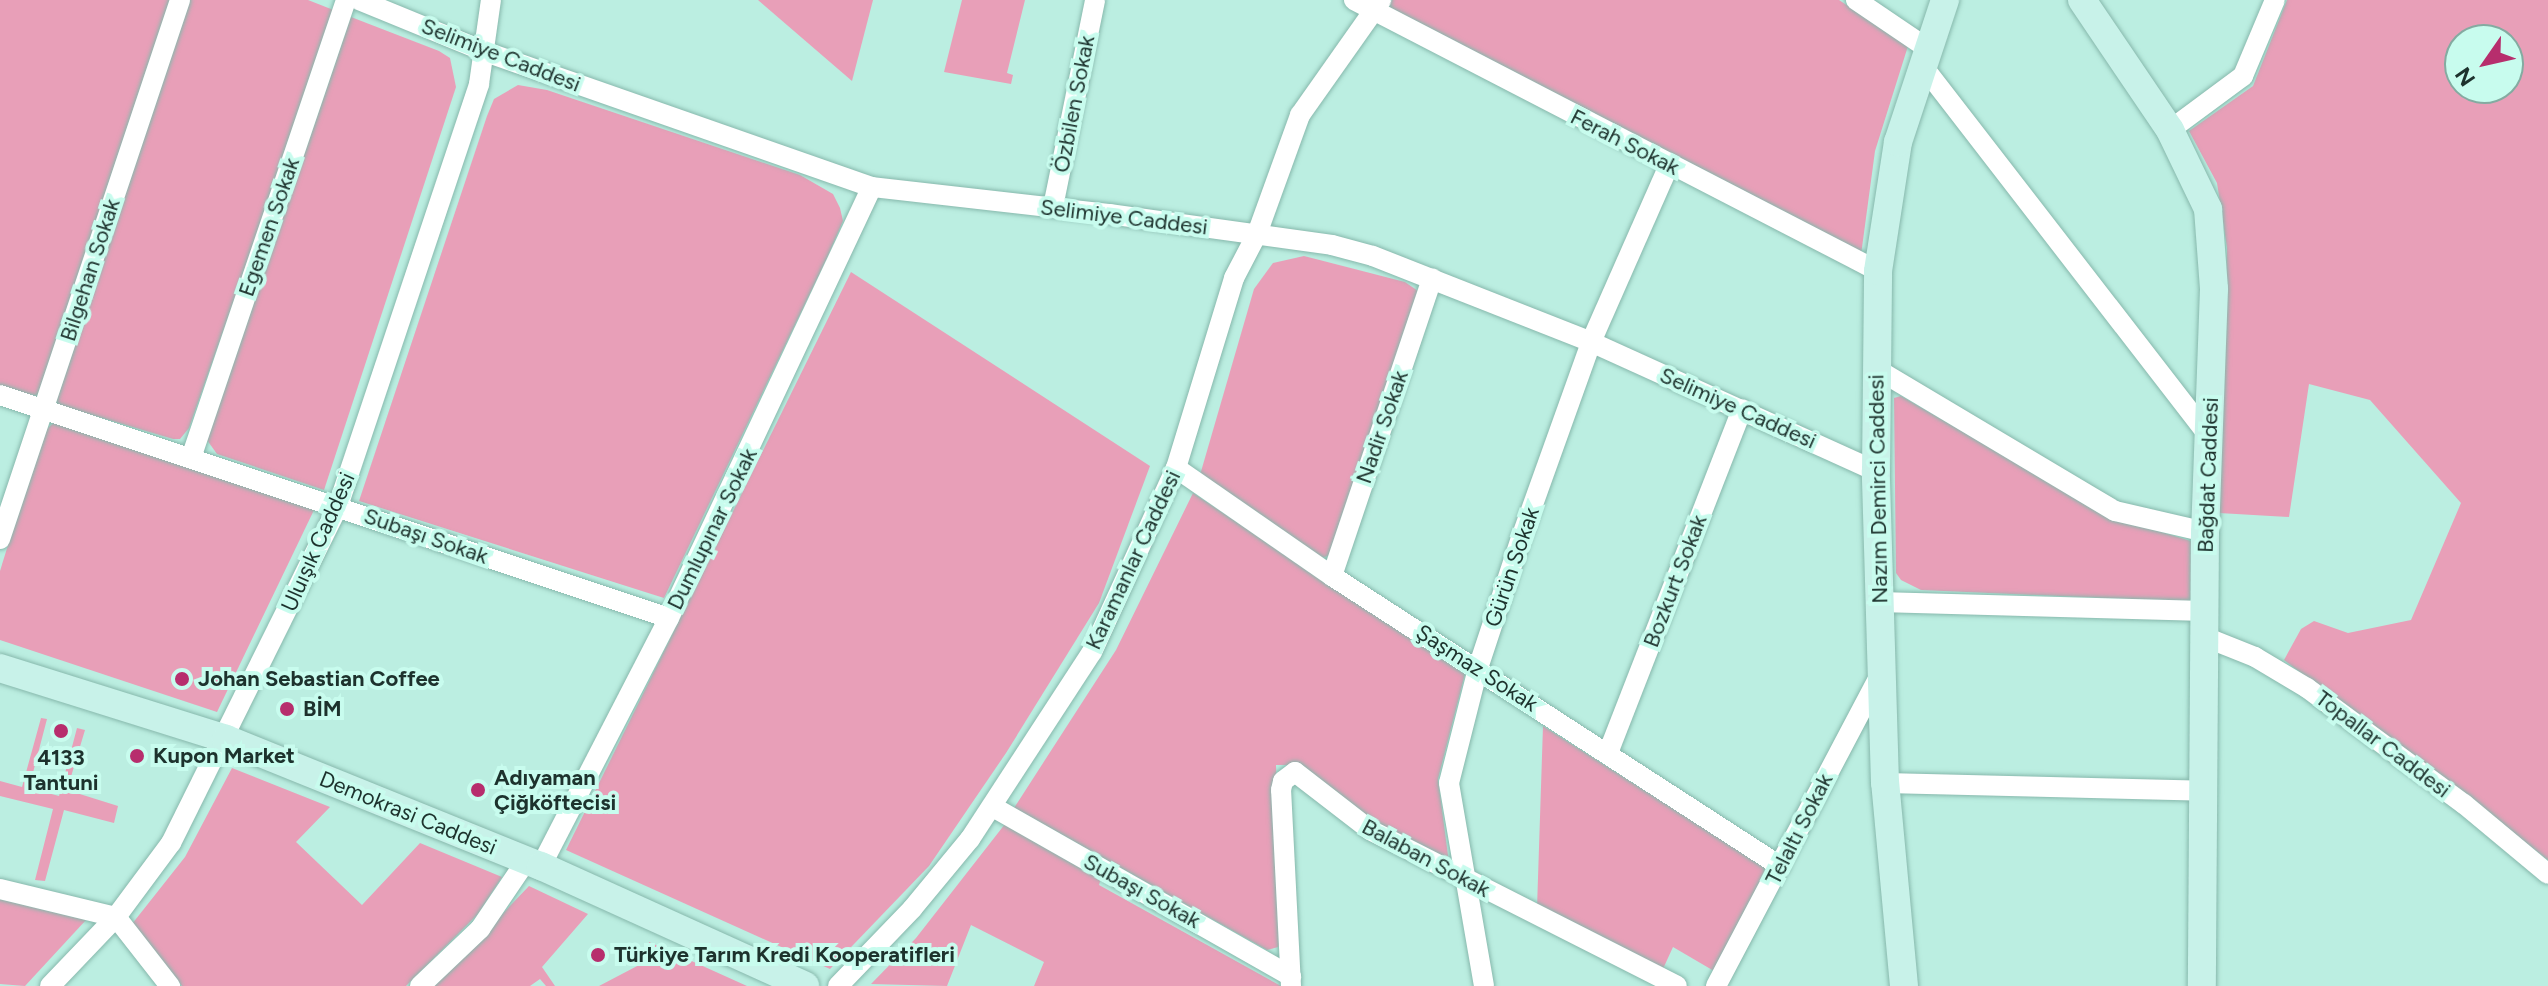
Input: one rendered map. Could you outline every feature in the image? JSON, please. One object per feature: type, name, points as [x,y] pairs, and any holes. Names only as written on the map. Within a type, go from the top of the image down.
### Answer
[{"type":"main road","name":"Nazım Demirci Caddesi","points":[[1904,986],[1885,783],[1876,471],[1878,271],[1885,201],[1924,57],[1945,0]]},
{"type":"main road","name":"Bağdat Caddesi","points":[[2082,0],[2170,130],[2208,209],[2214,289],[2205,532],[2202,986]]},
{"type":"main road","name":"Demokrasi Caddesi","points":[[0,668],[226,739],[534,864],[805,986]]},
{"type":"street","name":"Bilgehan Sokak","points":[[0,539],[180,0]]},
{"type":"street","name":"Egemen Sokak","points":[[192,455],[346,0]]},
{"type":"street","name":"Selimiye Caddesi","points":[[359,0],[486,52],[872,187],[1053,207],[1332,245],[1432,278],[1591,342],[1876,471]]},
{"type":"street","name":"Uluışık Caddesi","points":[[50,986],[116,917],[171,843],[226,739],[338,506],[486,52],[491,0]]},
{"type":"street","name":"Özbilen Sokak","points":[[1053,207],[1095,0]]},
{"type":"street","name":"Ferah Sokak","points":[[1354,0],[1377,6],[1669,165],[1878,271]]},
{"type":"street","points":[[1856,0],[1924,57],[2210,438]]},
{"type":"street","points":[[2170,130],[2243,76],[2275,0]]},
{"type":"street","name":"Karamanlar Caddesi","points":[[838,986],[912,909],[993,807],[1092,652],[1176,468],[1234,278],[1257,234],[1300,115],[1377,6]]},
{"type":"street","name":"Gürün Sokak","points":[[1484,986],[1449,783],[1478,668],[1591,342],[1669,165]]},
{"type":"street","name":"Dumlupınar Sokak","points":[[420,986],[480,929],[534,864],[669,618],[872,187]]},
{"type":"street","name":"Nadir Sokak","points":[[1332,576],[1432,278]]},
{"type":"street","points":[[1875,368],[2115,511],[2205,532]]},
{"type":"street","name":"Subaşı Sokak","points":[[0,395],[192,455],[669,618]]},
{"type":"street","name":"Bozkurt Sokak","points":[[1608,753],[1742,409]]},
{"type":"street","name":"Şaşmaz Sokak","points":[[1176,468],[1332,576],[1780,866]]},
{"type":"street","points":[[1880,602],[2204,624]]},
{"type":"street","name":"Topallar Caddesi","points":[[2204,624],[2307,688],[2464,804],[2548,874]]},
{"type":"street","name":"Telaltı Sokak","points":[[1716,986],[1882,672]]},
{"type":"street","name":"Balaban Sokak","points":[[1291,981],[1281,790],[1288,774],[1303,777],[1370,830],[1677,986]]},
{"type":"street","points":[[1885,783],[2205,791]]},
{"type":"street","name":"Subaşı Sokak","points":[[993,807],[1291,981]]},
{"type":"street","points":[[0,889],[116,917],[170,986]]},
{"type":"shaded area","points":[[0,0],[175,0],[38,396],[0,388]]},
{"type":"shaded area","points":[[186,0],[308,0],[336,11],[189,428],[180,439],[173,439],[55,404]]},
{"type":"shaded area","points":[[758,0],[873,0],[852,81]]},
{"type":"shaded area","points":[[962,0],[1025,0],[1007,73],[1013,75],[1011,84],[944,72]]},
{"type":"shaded area","points":[[1392,0],[1839,0],[1908,46],[1875,151],[1861,255],[1384,11]]},
{"type":"shaded area","points":[[2287,0],[2548,0],[2548,860],[2284,660],[2301,629],[2314,621],[2348,633],[2411,620],[2461,503],[2370,400],[2309,384],[2289,517],[2219,513],[2227,248],[2217,183],[2189,131],[2253,86]]},
{"type":"shaded area","points":[[351,17],[450,58],[456,87],[324,490],[217,454],[207,440]]},
{"type":"shaded area","points":[[518,85],[547,90],[800,175],[833,194],[840,208],[843,221],[827,258],[664,598],[359,501],[487,116],[494,99]]},
{"type":"shaded area","points":[[1304,256],[1405,282],[1418,291],[1331,555],[1321,558],[1200,475],[1254,289],[1273,263]]},
{"type":"shaded area","points":[[851,272],[1150,466],[1099,603],[1006,753],[929,866],[830,969],[566,850]]},
{"type":"shaded area","points":[[1901,396],[2109,516],[2194,542],[2195,602],[1921,590],[1901,580],[1896,573],[1894,398]]},
{"type":"shaded area","points":[[56,421],[314,510],[217,712],[0,640],[0,571],[43,432]]},
{"type":"shaded area","points":[[1193,493],[1465,674],[1438,779],[1449,863],[1353,810],[1297,765],[1276,765],[1281,940],[1278,947],[1267,950],[1014,808],[1116,650]]},
{"type":"shaded area","points":[[41,718],[47,719],[29,788],[59,796],[77,728],[85,730],[67,790],[118,806],[114,823],[64,810],[45,881],[35,880],[53,809],[0,796],[0,781],[22,787]]},
{"type":"shaded area","points":[[1543,726],[1773,872],[1714,971],[1673,947],[1662,971],[1537,908]]},
{"type":"shaded area","points":[[232,768],[330,807],[296,842],[362,905],[420,843],[502,877],[478,914],[406,986],[182,986],[132,924],[185,857]]},
{"type":"shaded area","points":[[1005,824],[1101,878],[1099,885],[1281,986],[1034,986],[1044,962],[971,925],[947,986],[871,984],[916,938]]},
{"type":"shaded area","points":[[529,886],[588,914],[542,967],[555,986],[546,986],[540,979],[530,986],[434,986]]},
{"type":"shaded area","points":[[0,899],[86,920],[25,986],[0,984]]},
{"type":"shaded area","points":[[649,942],[747,986],[599,986],[641,964],[648,956]]},
{"type":"place","name":"Johan Sebastian Coffee","points":[[182,679]]},
{"type":"place","name":"BİM","points":[[287,709]]},
{"type":"place","name":"4133 Tantuni","points":[[61,731]]},
{"type":"place","name":"Kupon Market","points":[[137,756]]},
{"type":"place","name":"Adıyaman Çiğköftecisi","points":[[478,790]]},
{"type":"place","name":"Türkiye Tarım Kredi Kooperatifleri","points":[[598,955]]}]
